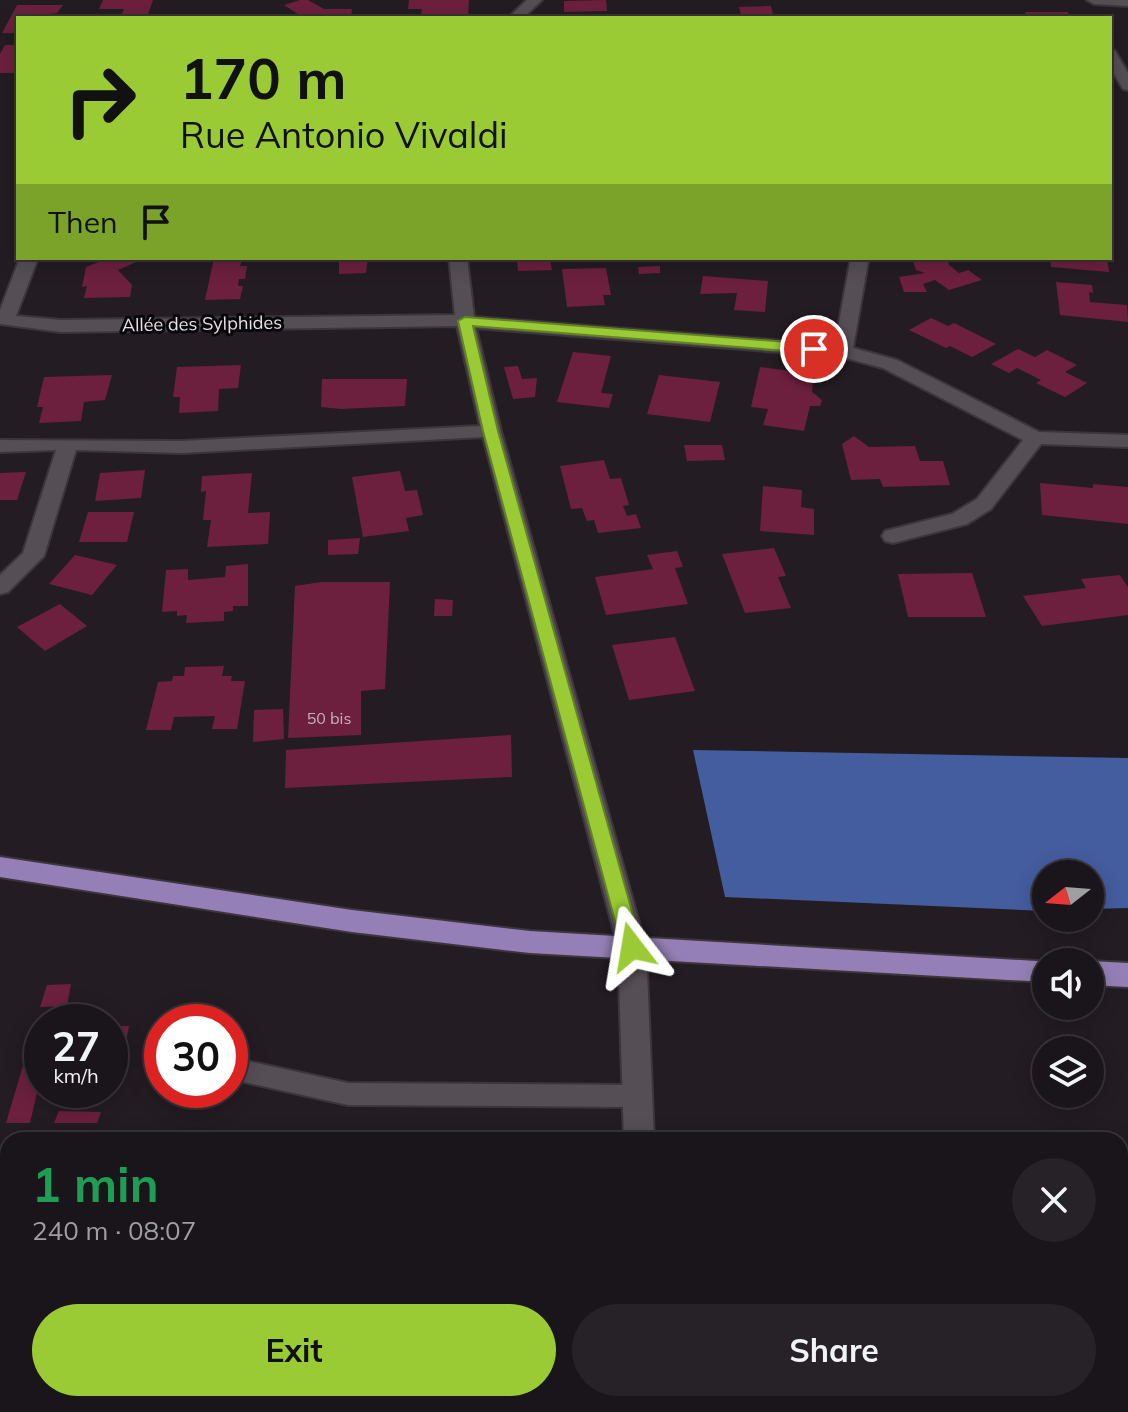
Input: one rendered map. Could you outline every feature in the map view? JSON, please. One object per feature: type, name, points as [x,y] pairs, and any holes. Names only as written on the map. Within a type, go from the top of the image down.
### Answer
[{"type":"main road","points":[[0,867],[352,921],[530,942],[1032,970]]},
{"type":"main road","points":[[1104,974],[1128,975]]},
{"type":"street","points":[[517,16],[535,0]]},
{"type":"street","points":[[1094,0],[1128,2]]},
{"type":"street","points":[[1112,58],[1128,86]]},
{"type":"street","name":"Allée des Sylphides","points":[[28,260],[3,320],[61,326],[465,321],[843,351],[890,364],[1035,438]]},
{"type":"street","points":[[458,260],[465,321],[491,431],[632,947],[639,1132]]},
{"type":"street","points":[[843,351],[852,313],[858,260]]},
{"type":"street","points":[[0,446],[182,447],[491,431]]},
{"type":"street","points":[[893,536],[959,519],[984,504],[1035,438],[1128,441]]},
{"type":"street","points":[[0,587],[33,556],[68,444]]},
{"type":"lane","points":[[248,1072],[348,1094],[637,1096]]},
{"type":"water","points":[[693,750],[1128,758],[1128,908],[1104,909],[1104,860],[1032,860],[1032,910],[725,897]]},
{"type":"building","points":[[103,0],[153,0],[147,16],[121,16],[124,9],[99,9]]},
{"type":"building","points":[[308,0],[324,9],[352,9],[351,16],[301,16],[284,5]]},
{"type":"building","points":[[409,0],[469,0],[468,16],[421,14],[422,9],[408,9]]},
{"type":"building","points":[[606,0],[607,11],[564,12],[564,1]]},
{"type":"building","points":[[17,5],[63,5],[57,13],[16,16],[16,33],[2,33]]},
{"type":"building","points":[[771,6],[774,16],[741,16],[739,7]]},
{"type":"building","points":[[1025,12],[1068,12],[1069,16],[1027,16]]},
{"type":"building","points":[[5,45],[16,45],[16,73],[0,73],[0,54]]},
{"type":"building","points":[[104,260],[141,260],[118,270],[132,285],[130,297],[84,298],[87,286],[82,287],[86,267]]},
{"type":"building","points":[[214,260],[242,260],[240,266],[247,266],[245,279],[239,279],[238,286],[243,286],[240,299],[205,300]]},
{"type":"building","points":[[313,260],[368,260],[366,273],[339,274],[339,261]]},
{"type":"building","points":[[517,260],[550,260],[552,270],[518,271]]},
{"type":"building","points":[[913,260],[948,260],[959,273],[968,270],[982,280],[949,290],[935,280],[923,284],[927,292],[904,292],[899,277],[925,273],[916,270]]},
{"type":"building","points":[[1050,260],[1107,260],[1109,272],[1051,267]]},
{"type":"building","points":[[660,266],[660,273],[639,274],[638,267]]},
{"type":"building","points":[[606,268],[611,295],[603,295],[605,305],[567,307],[562,269]]},
{"type":"building","points":[[703,276],[768,281],[765,312],[734,310],[737,293],[700,294]]},
{"type":"building","points":[[1056,282],[1092,285],[1090,302],[1127,305],[1128,322],[1060,315]]},
{"type":"building","points":[[931,318],[948,326],[954,323],[996,344],[972,357],[909,330]]},
{"type":"building","points":[[1018,349],[1035,357],[1047,350],[1077,365],[1065,372],[1087,383],[1065,397],[1036,383],[1041,380],[1017,368],[1009,373],[991,364]]},
{"type":"building","points":[[573,352],[611,356],[601,393],[613,394],[609,408],[557,402]]},
{"type":"building","points":[[241,365],[238,388],[219,389],[218,411],[179,413],[180,397],[173,397],[177,367]]},
{"type":"building","points":[[518,366],[522,379],[537,378],[535,397],[513,399],[504,367]]},
{"type":"building","points":[[760,367],[814,374],[812,392],[822,400],[820,406],[810,406],[804,431],[763,425],[768,409],[751,407]]},
{"type":"building","points":[[112,375],[105,400],[84,402],[81,421],[39,423],[43,407],[37,407],[44,377]]},
{"type":"building","points":[[659,375],[720,382],[710,422],[647,414]]},
{"type":"building","points":[[322,379],[407,379],[405,406],[321,407]]},
{"type":"building","points":[[854,436],[869,447],[915,446],[920,461],[943,461],[950,485],[883,487],[880,479],[851,480],[842,444]]},
{"type":"building","points":[[684,445],[722,445],[725,460],[687,461]]},
{"type":"building","points":[[604,460],[610,479],[621,478],[629,505],[623,506],[627,516],[636,514],[641,528],[598,533],[594,520],[587,521],[582,508],[571,509],[560,466]]},
{"type":"building","points":[[145,470],[141,498],[95,501],[100,473]]},
{"type":"building","points":[[400,471],[405,491],[417,490],[423,515],[406,518],[409,531],[363,537],[352,477]]},
{"type":"building","points":[[26,472],[17,500],[0,500],[0,473]]},
{"type":"building","points":[[252,473],[248,513],[270,512],[268,544],[207,547],[211,520],[203,520],[206,491],[201,492],[202,476]]},
{"type":"building","points":[[1040,483],[1093,488],[1093,484],[1128,487],[1128,524],[1042,515]]},
{"type":"building","points":[[763,486],[802,490],[801,507],[814,509],[814,535],[760,531]]},
{"type":"building","points":[[88,512],[134,512],[127,542],[79,542]]},
{"type":"building","points":[[360,538],[358,554],[328,555],[328,540]]},
{"type":"building","points":[[774,548],[786,576],[778,577],[791,608],[745,613],[722,554]]},
{"type":"building","points":[[677,551],[683,567],[675,568],[688,604],[606,615],[595,577],[653,569],[647,555]]},
{"type":"building","points":[[75,555],[117,565],[92,595],[49,584]]},
{"type":"building","points":[[248,564],[248,606],[233,606],[233,611],[224,612],[224,621],[186,623],[187,615],[177,616],[177,611],[162,612],[166,570],[188,569],[188,580],[225,577],[226,566]]},
{"type":"building","points":[[972,573],[986,617],[908,617],[898,574]]},
{"type":"building","points":[[1120,575],[1128,587],[1128,615],[1042,626],[1023,596],[1086,588],[1081,579]]},
{"type":"building","points":[[321,582],[390,582],[385,689],[361,691],[361,735],[288,738],[295,586]]},
{"type":"building","points":[[435,599],[453,600],[452,616],[434,616]]},
{"type":"building","points":[[60,604],[87,626],[45,651],[17,627]]},
{"type":"building","points":[[675,637],[695,691],[629,700],[612,645]]},
{"type":"building","points":[[224,666],[222,676],[232,676],[231,681],[245,681],[237,729],[212,729],[215,716],[174,717],[171,730],[146,730],[158,682],[172,681],[173,676],[184,676],[185,667]]},
{"type":"building","points":[[283,709],[284,739],[253,742],[254,710]]},
{"type":"building","points":[[511,735],[512,777],[285,788],[286,750]]},
{"type":"building","points":[[71,984],[67,1004],[41,1004],[47,985]]},
{"type":"building","points":[[24,1062],[24,1108],[33,1108],[30,1123],[6,1123]]},
{"type":"building","points":[[59,1111],[101,1112],[97,1123],[54,1123]]},
{"type":"route","points":[[632,947],[491,431],[465,321],[814,349]]}]
